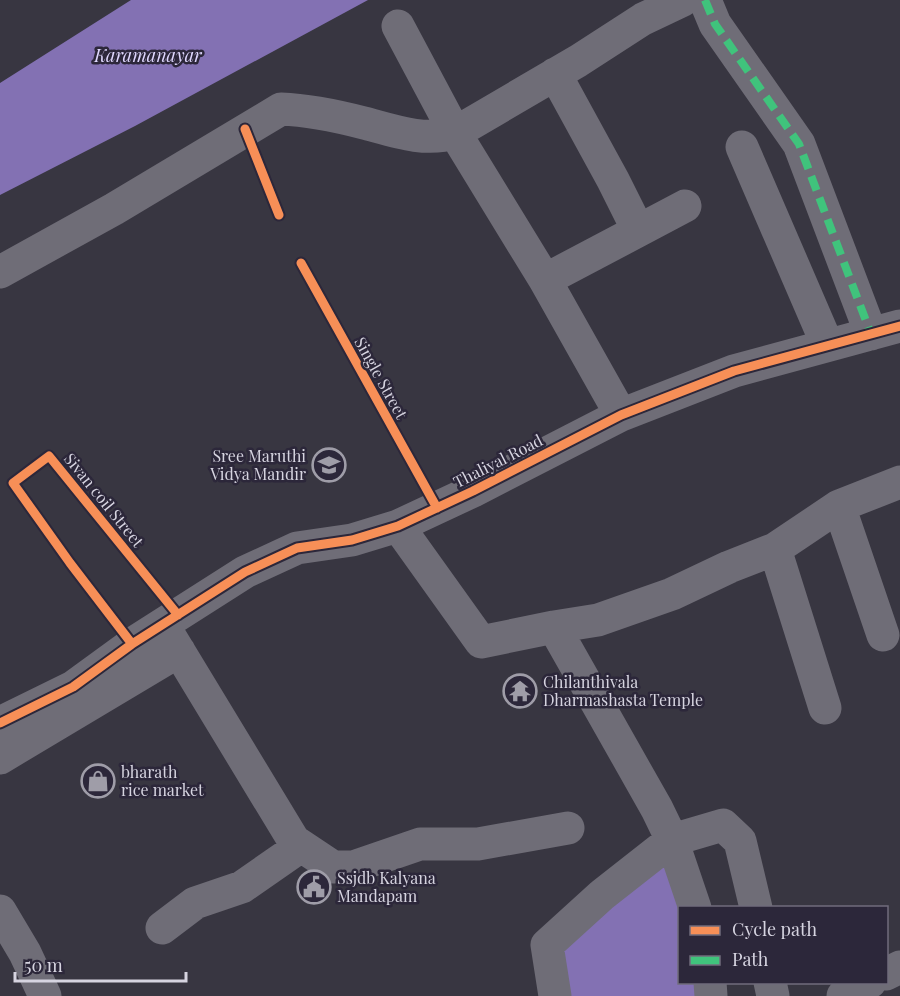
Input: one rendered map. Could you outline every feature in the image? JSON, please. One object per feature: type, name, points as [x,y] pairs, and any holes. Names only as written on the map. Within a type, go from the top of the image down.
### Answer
[{"type":"street","points":[[0,272],[114,209],[281,109],[346,119],[413,135],[440,137],[455,133],[643,19],[682,0]]},
{"type":"street","points":[[705,0],[715,24],[799,144],[890,334]]},
{"type":"street","points":[[398,26],[455,133],[545,280],[621,415]]},
{"type":"street","points":[[555,74],[638,231]]},
{"type":"street","points":[[742,147],[827,344]]},
{"type":"street","points":[[545,280],[685,206]]},
{"type":"street","name":"Thaliyal Road","points":[[2,719],[73,687],[132,644],[171,638],[246,572],[297,548],[352,540],[398,526],[473,491],[621,415],[734,371],[827,344],[890,334]]},
{"type":"street","points":[[398,526],[482,642],[598,620],[672,594],[729,567],[775,549],[839,506],[900,482]]},
{"type":"street","points":[[839,506],[883,635]]},
{"type":"street","points":[[775,549],[825,708]]},
{"type":"street","points":[[554,627],[624,749],[672,840],[694,906]]},
{"type":"street","points":[[0,758],[171,638],[294,841],[333,867],[352,867],[420,844],[478,844],[568,828]]},
{"type":"street","points":[[555,996],[547,945],[602,895],[672,840],[723,825],[740,841],[756,906]]},
{"type":"street","points":[[162,928],[195,903],[242,887],[301,846]]},
{"type":"street","points":[[0,910],[25,953],[45,996]]},
{"type":"street","points":[[843,996],[866,984]]},
{"type":"water","name":"Karamanayar","points":[[131,0],[368,0],[135,126],[0,195],[0,83]]},
{"type":"water","points":[[665,855],[679,906],[678,984],[695,984],[696,996],[566,996],[557,944]]},
{"type":"marked path","points":[[705,0],[715,24],[799,144],[871,334]]},
{"type":"cycle path","points":[[245,129],[279,215]]},
{"type":"cycle path","name":"Single Street","points":[[301,263],[437,508]]},
{"type":"cycle path","points":[[0,723],[73,687],[132,644],[245,572],[297,548],[352,540],[398,526],[473,491],[621,415],[734,371],[900,326]]},
{"type":"cycle path","name":"Sivan coil Street","points":[[132,644],[13,483],[49,456],[178,615]]},
{"type":"place","name":"Sree Maruthi Vidya Mandir","points":[[329,465]]},
{"type":"place","name":"Chilanthivala Dharmashasta Temple","points":[[520,691]]},
{"type":"place","name":"bharath rice market","points":[[98,781]]},
{"type":"place","name":"Ssjdb Kalyana Mandapam","points":[[314,887]]}]
